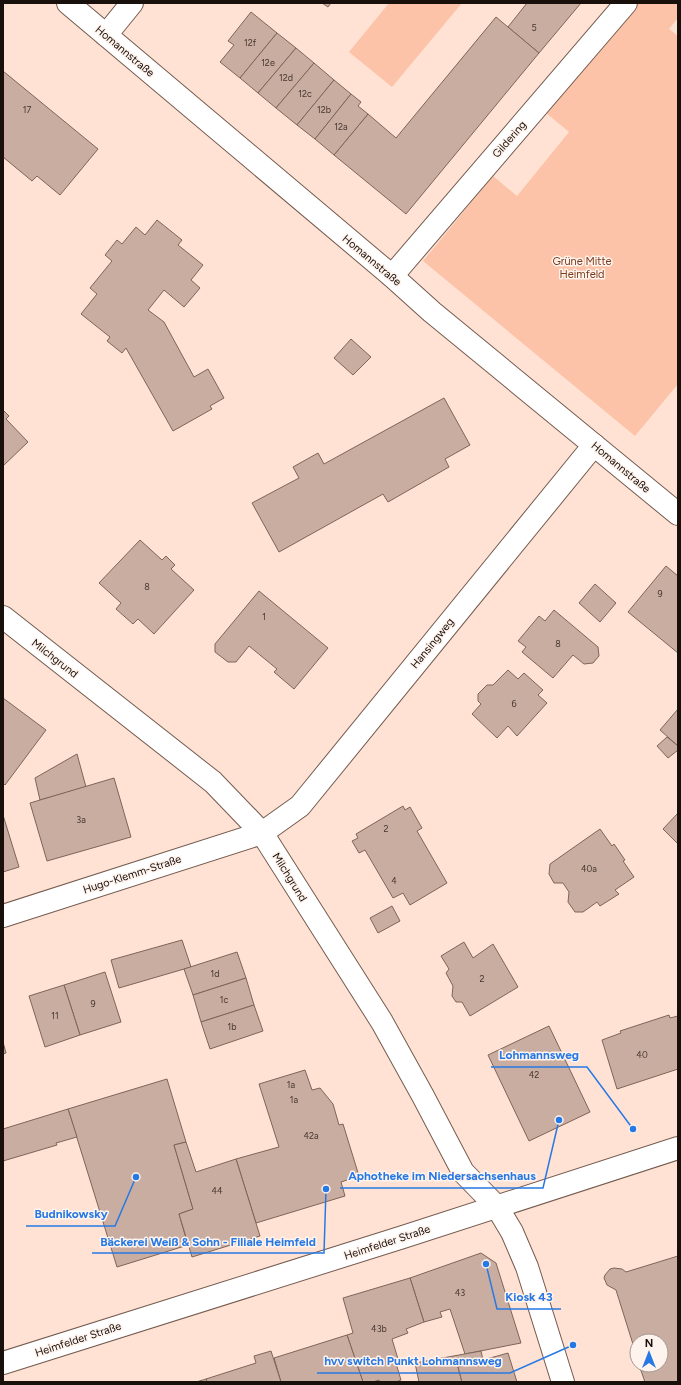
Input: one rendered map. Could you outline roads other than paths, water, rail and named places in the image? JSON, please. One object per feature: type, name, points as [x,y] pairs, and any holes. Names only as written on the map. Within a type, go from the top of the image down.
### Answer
[{"type":"street","name":"Homannstraße","points":[[68,3],[392,276],[438,317],[678,514]]},
{"type":"street","points":[[106,35],[132,3]]},
{"type":"street","name":"Gildering","points":[[392,276],[626,3]]},
{"type":"street","name":"Hansingweg","points":[[262,833],[300,806],[594,444]]},
{"type":"street","name":"Milchgrund","points":[[3,616],[213,782],[262,833],[382,1022],[463,1172],[497,1207],[512,1232],[527,1267],[563,1382]]},
{"type":"street","name":"Hugo-Klemm-Straße","points":[[3,916],[262,833]]},
{"type":"street","name":"Heimfelder Straße","points":[[3,1363],[497,1207],[678,1148]]},
{"type":"place","name":"Aphotheke im Niedersachsenhaus","points":[[559,1120]]},
{"type":"place","name":"Lohmannsweg","points":[[633,1129]]},
{"type":"place","name":"Budnikowsky","points":[[136,1177]]},
{"type":"place","name":"Bäckerei Weiß & Sohn - Filiale Heimfeld","points":[[326,1189]]},
{"type":"place","name":"Kiosk 43","points":[[486,1264]]},
{"type":"place","name":"hvv switch Punkt Lohmannsweg","points":[[573,1345]]},
{"type":"park label","name":"Grüne Mitte Heimfeld","points":[[582,267]]}]
